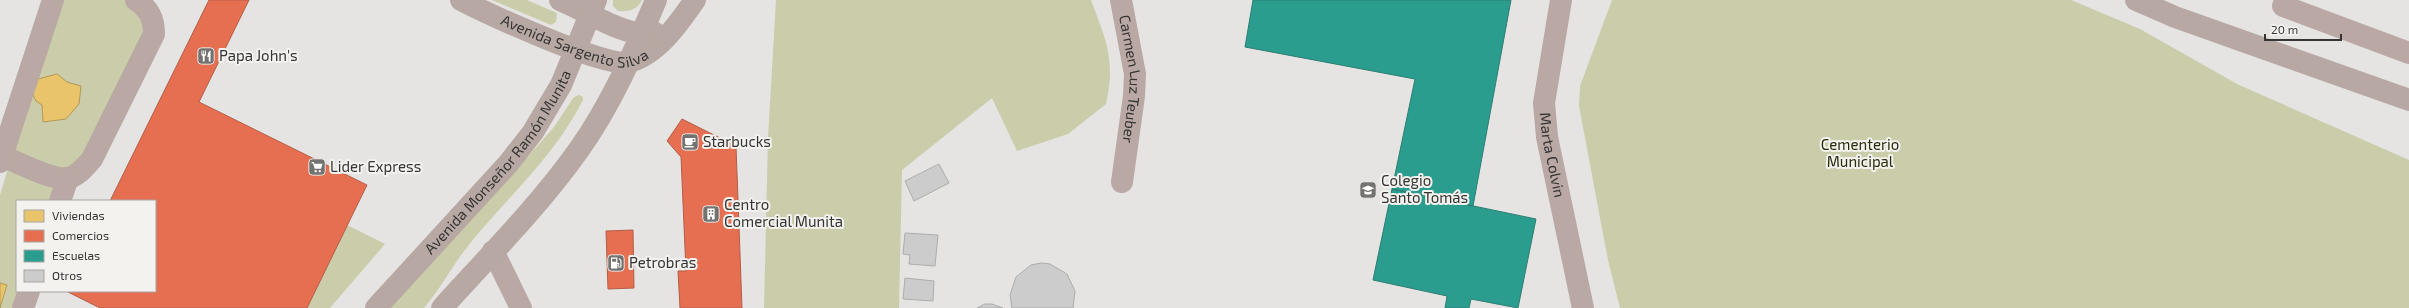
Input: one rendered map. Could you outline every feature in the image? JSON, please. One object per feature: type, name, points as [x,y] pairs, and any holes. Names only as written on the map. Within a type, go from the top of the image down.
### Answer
[{"type":"main road","name":"Avenida Sargento Silva","points":[[461,0],[576,50],[608,61],[629,63],[652,49],[680,21],[695,0]]},
{"type":"main road","name":"Avenida Sargento Silva","points":[[560,0],[594,7],[641,34],[661,31],[680,21]]},
{"type":"main road","points":[[442,308],[579,151],[608,103],[629,63],[656,0]]},
{"type":"main road","points":[[2136,0],[2175,17],[2409,100]]},
{"type":"main road","name":"Avenida Monseñor Ramón Munita","points":[[376,308],[508,164],[530,136],[555,98],[594,7]]},
{"type":"street","points":[[53,0],[1,158],[57,178],[68,178],[81,171],[92,159],[154,34],[154,22],[141,1]]},
{"type":"street","name":"Carmen Luz Teuber","points":[[1121,0],[1135,74],[1134,96],[1122,182]]},
{"type":"street","name":"Marta Colvin","points":[[1561,0],[1544,103],[1547,137],[1583,308]]},
{"type":"street","points":[[2283,6],[2409,53]]},
{"type":"street","points":[[60,200],[68,178]]},
{"type":"street","points":[[493,251],[521,308]]},
{"type":"street","points":[[23,308],[29,292]]},
{"type":"green space","points":[[59,0],[126,0],[148,27],[87,156],[57,200],[16,200],[16,292],[25,292],[19,308],[0,308],[0,195]]},
{"type":"green space","points":[[492,0],[527,0],[557,13],[556,22],[551,25]]},
{"type":"green space","points":[[613,0],[642,0],[638,6],[629,11],[618,11],[613,6]]},
{"type":"green space","points":[[776,0],[1091,0],[1105,39],[1110,62],[1109,88],[1106,104],[1068,134],[1017,151],[992,98],[902,170],[899,308],[764,308],[768,138]]},
{"type":"green space","name":"Cementerio Municipal","points":[[1612,0],[2071,0],[2140,29],[2237,84],[2409,160],[2409,308],[1620,308],[1608,260],[1579,106],[1580,86]]},
{"type":"green space","points":[[579,95],[583,97],[583,100],[559,139],[532,174],[466,249],[437,292],[424,308],[388,308],[530,154],[554,127],[574,97]]},
{"type":"green space","points":[[347,225],[385,244],[330,308],[307,308]]},
{"type":"building: Viviendas","points":[[57,74],[67,82],[81,86],[79,104],[66,119],[43,122],[42,105],[36,101],[32,93],[38,79]]},
{"type":"building: Viviendas","points":[[0,283],[7,285],[0,308]]},
{"type":"building: Comercios","points":[[209,0],[249,0],[199,102],[367,185],[307,308],[100,308],[68,292],[156,292],[156,200],[110,200]]},
{"type":"building: Comercios","name":"Centro Comercial Munita","points":[[682,119],[736,146],[742,308],[680,308],[678,271],[686,271],[681,157],[667,141]]},
{"type":"building: Comercios","points":[[633,230],[634,288],[608,289],[606,231]]},
{"type":"building: Escuelas","points":[[1253,0],[1511,0],[1473,206],[1392,189],[1415,79],[1245,47]]},
{"type":"building: Escuelas","points":[[1392,189],[1536,219],[1518,308],[1471,299],[1469,308],[1445,308],[1447,296],[1373,280]]},
{"type":"building: Otros","points":[[939,164],[949,183],[914,201],[905,181]]},
{"type":"building: Otros","points":[[905,233],[938,235],[935,266],[909,264],[910,255],[903,254]]},
{"type":"building: Otros","points":[[1041,263],[1050,264],[1067,274],[1075,291],[1073,308],[1012,308],[1010,295],[1016,277],[1031,265]]},
{"type":"building: Otros","points":[[905,278],[934,281],[933,301],[903,299]]},
{"type":"building: Otros","points":[[985,304],[992,304],[1003,308],[977,308]]},
{"type":"place","name":"Papa John's","points":[[206,56]]},
{"type":"place","name":"Starbucks","points":[[690,142]]},
{"type":"place","name":"Lider Express","points":[[317,167]]},
{"type":"place","name":"Colegio Santo Tomás","points":[[1368,190]]},
{"type":"place","name":"Centro Comercial Munita","points":[[711,214]]},
{"type":"place","name":"Petrobras","points":[[616,263]]}]
